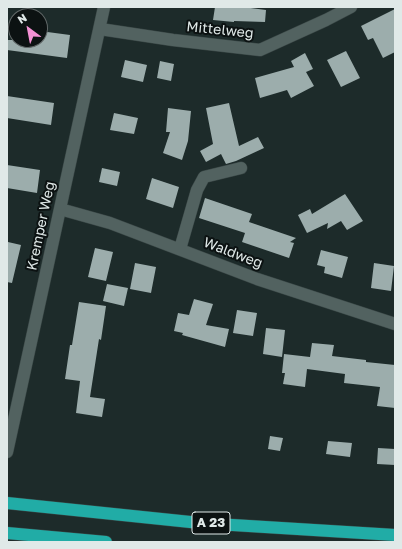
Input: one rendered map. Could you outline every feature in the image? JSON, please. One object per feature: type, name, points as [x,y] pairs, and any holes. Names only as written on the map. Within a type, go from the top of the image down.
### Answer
[{"type":"highway","name":"A 23","points":[[7,503],[200,523],[395,535]]},
{"type":"highway","points":[[7,533],[106,542]]},
{"type":"street","name":"Kremper Weg","points":[[7,452],[104,7]]},
{"type":"street","name":"Mittelweg","points":[[100,29],[172,40],[260,50],[351,7]]},
{"type":"street","points":[[180,249],[197,190],[204,177],[242,168]]},
{"type":"street","name":"Waldweg","points":[[60,209],[110,223],[257,279],[395,324]]},
{"type":"building","points":[[215,7],[243,7],[266,10],[265,22],[213,20]]},
{"type":"building","points":[[395,9],[395,52],[383,58],[373,38],[368,40],[361,26]]},
{"type":"building","points":[[48,32],[70,35],[67,58],[7,50],[7,40],[8,48],[48,48]]},
{"type":"building","points":[[346,51],[360,78],[341,87],[327,60]]},
{"type":"building","points":[[305,53],[313,69],[306,72],[314,86],[291,98],[287,90],[260,98],[255,78],[294,67],[291,61]]},
{"type":"building","points":[[125,60],[147,65],[143,82],[121,77]]},
{"type":"building","points":[[160,61],[174,64],[171,81],[157,78]]},
{"type":"building","points":[[7,96],[54,103],[51,125],[7,118]]},
{"type":"building","points":[[229,103],[239,146],[258,137],[264,148],[226,164],[221,154],[206,162],[200,151],[213,144],[206,108]]},
{"type":"building","points":[[168,108],[191,111],[188,141],[182,160],[163,153],[170,132],[166,132]]},
{"type":"building","points":[[114,113],[138,118],[134,134],[110,130]]},
{"type":"building","points":[[7,165],[40,170],[37,193],[7,188]]},
{"type":"building","points":[[102,168],[120,172],[117,186],[99,182]]},
{"type":"building","points":[[152,178],[179,187],[173,208],[146,199]]},
{"type":"building","points":[[345,194],[363,221],[347,230],[341,221],[327,229],[328,223],[307,233],[298,215],[310,209],[312,214]]},
{"type":"building","points":[[205,198],[252,214],[249,222],[296,238],[290,242],[294,243],[289,258],[242,242],[245,233],[199,218]]},
{"type":"building","points":[[8,242],[21,245],[12,283],[7,282]]},
{"type":"building","points":[[95,248],[113,252],[106,281],[88,277]]},
{"type":"building","points":[[321,250],[348,257],[342,278],[324,273],[325,267],[317,265]]},
{"type":"building","points":[[135,263],[156,267],[151,293],[130,289]]},
{"type":"building","points":[[374,263],[394,266],[391,291],[371,288]]},
{"type":"building","points":[[107,284],[128,288],[124,306],[103,301]]},
{"type":"building","points":[[194,299],[213,304],[206,325],[229,329],[225,347],[182,335],[183,333],[174,331],[178,313],[189,315]]},
{"type":"building","points":[[79,302],[106,306],[90,397],[105,399],[102,417],[76,413],[80,381],[65,379]]},
{"type":"building","points":[[237,310],[257,313],[253,336],[233,333]]},
{"type":"building","points":[[266,328],[285,330],[282,357],[263,354]]},
{"type":"building","points":[[312,343],[334,345],[332,356],[395,365],[395,408],[377,406],[380,387],[344,383],[345,374],[307,369],[305,387],[283,384],[285,373],[282,373],[284,354],[310,357]]},
{"type":"building","points":[[270,436],[283,438],[280,451],[268,449]]},
{"type":"building","points":[[328,441],[352,443],[350,457],[326,454]]},
{"type":"building","points":[[378,448],[395,449],[395,465],[377,464]]}]
